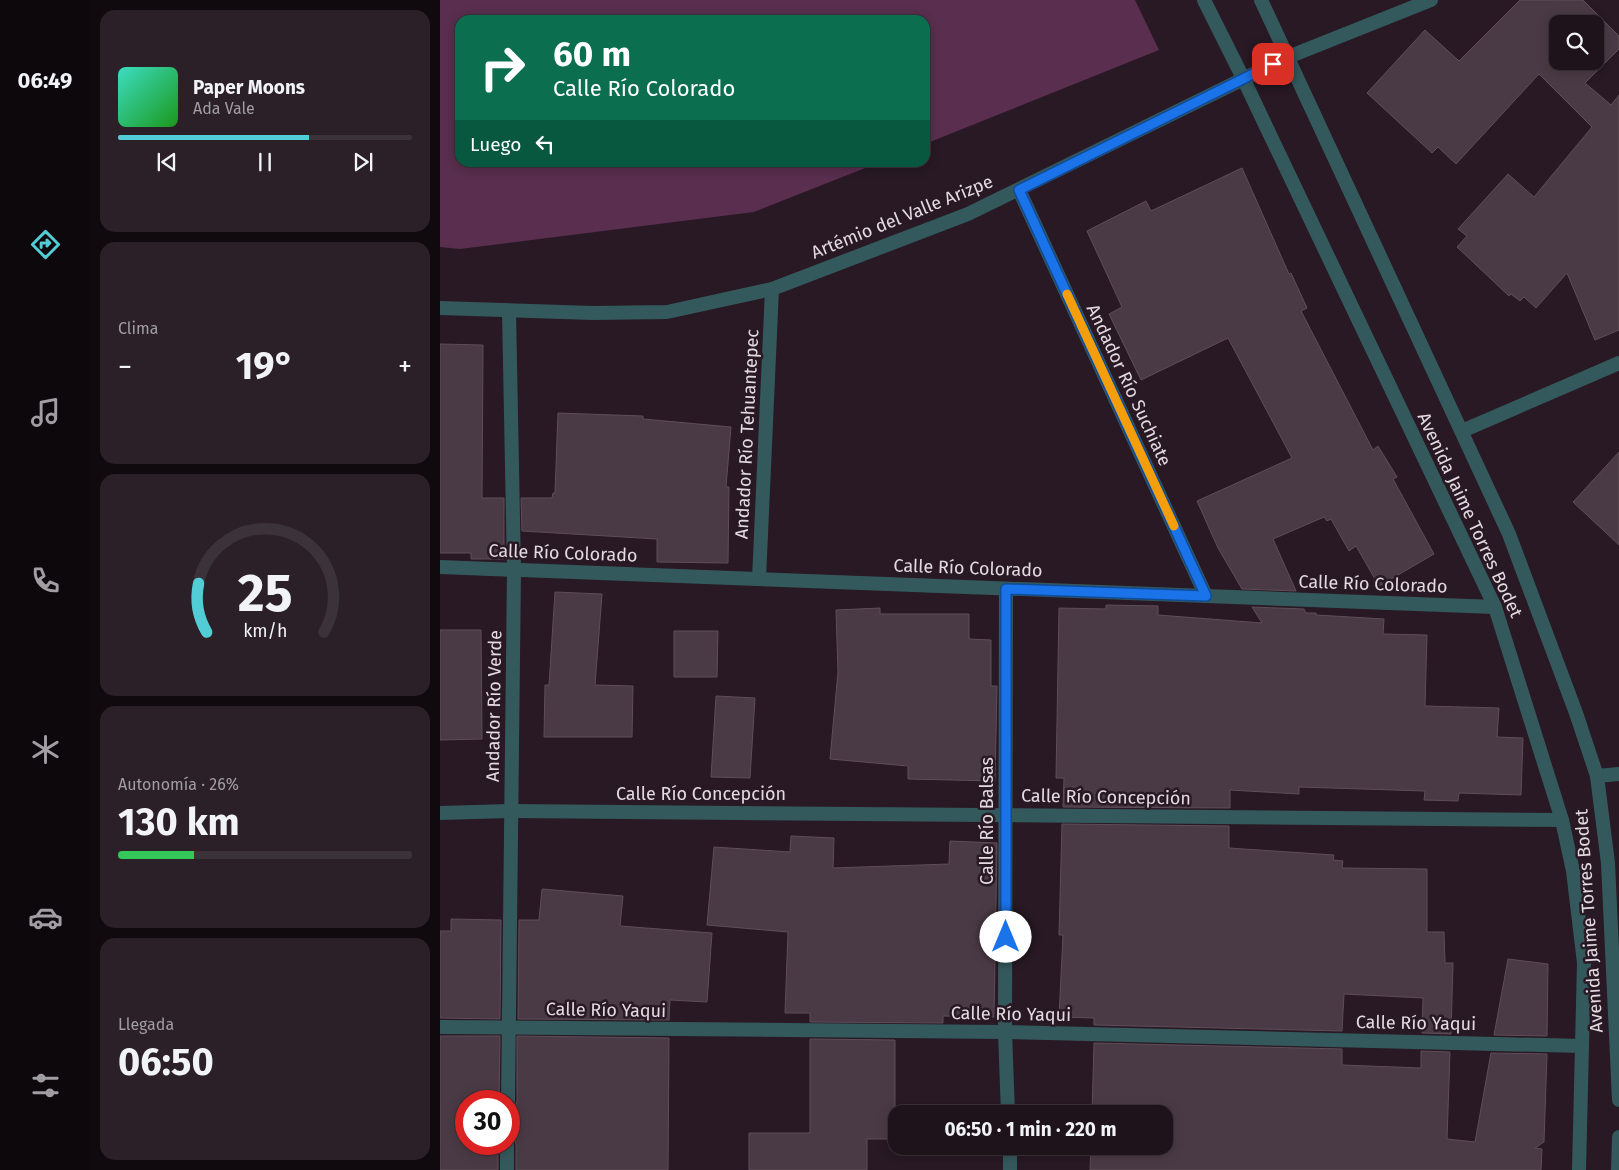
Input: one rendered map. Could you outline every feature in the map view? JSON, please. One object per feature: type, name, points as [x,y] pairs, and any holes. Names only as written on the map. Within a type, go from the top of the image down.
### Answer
[{"type":"street","name":"Avenida Jaime Torres Bodet","points":[[1204,0],[1495,607],[1562,820],[1573,871],[1584,962],[1579,1170]]},
{"type":"street","name":"Avenida Jaime Torres Bodet","points":[[1260,0],[1509,534],[1576,713],[1596,776],[1608,863],[1619,1100]]},
{"type":"street","name":"Artémio del Valle Arizpe","points":[[440,308],[509,311],[667,312],[772,289],[968,214],[1288,57],[1430,0]]},
{"type":"street","name":"Andador Río Suchiate","points":[[1019,190],[1206,596]]},
{"type":"street","name":"Andador Río Tehuantepec","points":[[759,579],[772,289]]},
{"type":"street","name":"Andador Río Verde","points":[[508,1090],[514,570],[509,311]]},
{"type":"street","points":[[1462,431],[1619,363]]},
{"type":"street","name":"Calle Río Colorado","points":[[440,567],[1495,607]]},
{"type":"street","name":"Calle Río Balsas","points":[[1006,589],[1005,1032],[1008,1105]]},
{"type":"street","points":[[1596,776],[1619,774]]},
{"type":"street","name":"Calle Río Concepción","points":[[440,813],[512,811],[1562,820]]},
{"type":"street","name":"Calle Río Yaqui","points":[[440,1027],[1005,1032],[1582,1046]]},
{"type":"street","points":[[1618,1170],[1619,1137]]},
{"type":"street","points":[[507,1155],[507,1170]]},
{"type":"street","points":[[1010,1155],[1010,1170]]},
{"type":"shaded area","points":[[440,0],[1135,0],[1159,50],[930,142],[930,15],[455,15],[455,167],[868,167],[754,212],[460,249],[440,247]]},
{"type":"building","points":[[1520,0],[1583,0],[1598,15],[1549,15],[1549,70],[1598,70],[1585,83],[1611,105],[1619,95],[1619,330],[1595,340],[1567,273],[1536,308],[1524,297],[1520,301],[1511,294],[1509,296],[1457,247],[1467,236],[1458,229],[1508,174],[1534,197],[1592,127],[1539,74],[1456,164],[1438,147],[1432,153],[1367,93],[1425,30],[1459,61]]},
{"type":"building","points":[[1604,21],[1619,36],[1619,49],[1604,64]]},
{"type":"building","points":[[1242,168],[1289,274],[1291,273],[1307,308],[1301,311],[1373,450],[1378,446],[1397,477],[1393,479],[1434,554],[1379,586],[1356,546],[1349,551],[1331,519],[1327,521],[1324,517],[1273,539],[1296,591],[1242,589],[1218,548],[1197,501],[1292,458],[1228,338],[1141,380],[1109,314],[1122,307],[1087,231],[1146,201],[1151,211]]},
{"type":"building","points":[[440,344],[483,345],[482,498],[504,498],[504,559],[471,559],[471,553],[440,553]]},
{"type":"building","points":[[558,413],[643,416],[643,419],[731,427],[726,487],[729,487],[728,563],[657,562],[657,539],[522,531],[521,498],[552,498],[553,493],[555,493]]},
{"type":"building","points":[[1619,452],[1619,545],[1573,502]]},
{"type":"building","points":[[555,592],[602,594],[595,685],[633,686],[632,737],[544,737],[545,685],[549,685]]},
{"type":"building","points":[[1106,605],[1158,606],[1158,615],[1262,623],[1252,607],[1304,609],[1306,613],[1316,613],[1316,615],[1384,619],[1383,634],[1427,635],[1425,706],[1499,708],[1497,737],[1523,738],[1521,795],[1459,793],[1458,801],[1424,800],[1425,791],[1299,787],[1299,794],[1230,790],[1230,808],[1063,807],[1064,778],[1056,778],[1059,608],[1106,609]]},
{"type":"building","points":[[880,608],[880,614],[969,614],[969,639],[991,640],[991,686],[997,686],[995,781],[908,779],[908,766],[830,759],[838,672],[836,610]]},
{"type":"building","points":[[440,630],[481,630],[482,739],[440,740]]},
{"type":"building","points":[[674,631],[718,631],[717,677],[674,677]]},
{"type":"building","points":[[716,696],[755,698],[750,778],[711,777]]},
{"type":"building","points":[[1062,824],[1229,826],[1229,848],[1334,855],[1333,860],[1343,861],[1342,868],[1427,869],[1427,932],[1444,932],[1445,963],[1453,963],[1451,1034],[1422,1033],[1423,998],[1344,994],[1342,1031],[1094,1025],[1094,1018],[1059,1017],[1063,935],[1059,935]]},
{"type":"building","points":[[791,836],[834,838],[833,868],[949,864],[950,841],[997,843],[994,1017],[943,1016],[943,1023],[810,1022],[810,1013],[785,1013],[788,932],[707,925],[714,847],[790,852]]},
{"type":"building","points":[[542,889],[623,896],[620,926],[712,933],[707,1002],[670,1000],[669,1020],[518,1019],[519,920],[539,920]]},
{"type":"building","points":[[451,919],[501,920],[500,1019],[440,1018],[440,931],[451,931]]},
{"type":"building","points":[[1508,959],[1548,964],[1547,1036],[1494,1035]]},
{"type":"building","points":[[440,1036],[500,1036],[499,1090],[455,1090],[455,1155],[498,1155],[498,1170],[440,1170]]},
{"type":"building","points":[[517,1036],[669,1038],[668,1170],[516,1170],[516,1155],[520,1155],[520,1090],[517,1090]]},
{"type":"building","points":[[810,1039],[895,1040],[895,1105],[888,1105],[888,1139],[867,1139],[867,1170],[749,1170],[749,1133],[810,1133]]},
{"type":"building","points":[[1094,1043],[1342,1049],[1342,1065],[1421,1068],[1421,1051],[1450,1052],[1447,1139],[1475,1142],[1491,1053],[1547,1054],[1544,1142],[1535,1148],[1542,1149],[1541,1170],[1090,1170],[1091,1155],[1173,1155],[1173,1105],[1092,1105]]},
{"type":"slow traffic","points":[[1067,294],[1174,526]]},
{"type":"route","points":[[1006,937],[1006,589],[1206,596],[1019,190],[1273,64]]}]
